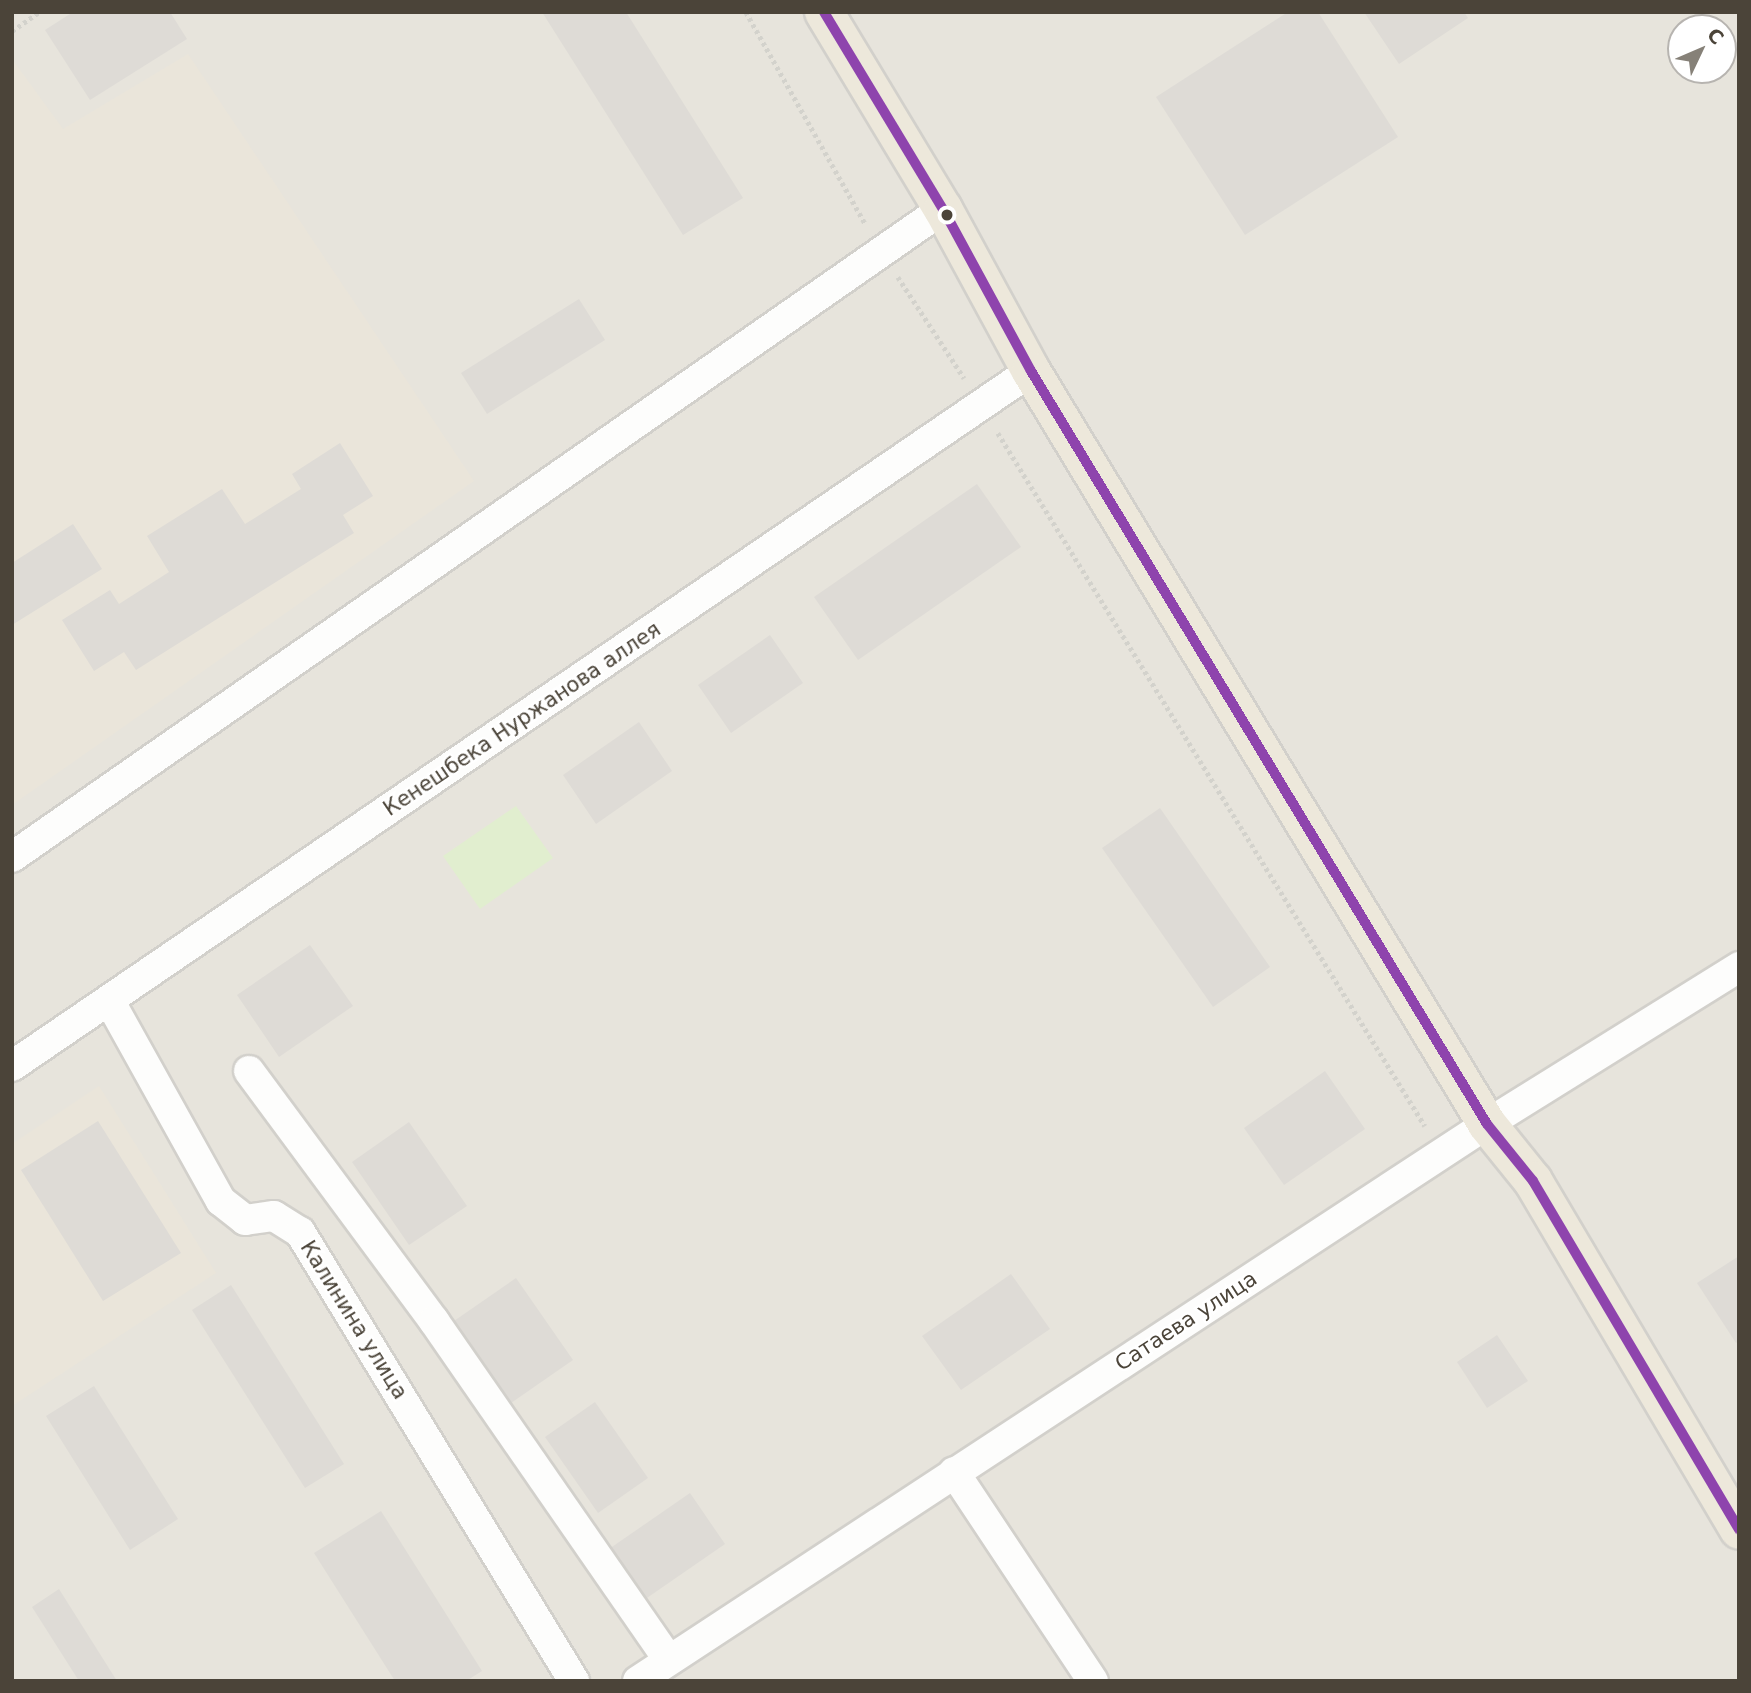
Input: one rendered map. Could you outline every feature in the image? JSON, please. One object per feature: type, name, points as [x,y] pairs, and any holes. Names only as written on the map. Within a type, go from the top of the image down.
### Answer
[{"type":"highway","points":[[824,12],[943,209],[1031,371],[1487,1124],[1533,1181],[1739,1530]]},
{"type":"street","points":[[12,857],[943,209]]},
{"type":"street","name":"Кенешбека Нуржанова аллея","points":[[12,1066],[1031,371]]},
{"type":"street","name":"Сатаева улица","points":[[638,1681],[1487,1124],[1739,967]]},
{"type":"street","name":"Калинина улица","points":[[109,1000],[220,1201],[244,1220],[274,1216],[300,1232],[574,1681]]},
{"type":"street","points":[[249,1071],[435,1321],[669,1660]]},
{"type":"street","points":[[954,1472],[1093,1681]]},
{"type":"path","points":[[12,31],[40,12]]},
{"type":"path","points":[[746,12],[881,252],[981,405],[1442,1154]]},
{"type":"shaded area","points":[[12,12],[1739,12],[1739,1681],[12,1681]]},
{"type":"shaded area","points":[[188,54],[474,481],[12,805],[12,59],[63,129]]},
{"type":"shaded area","points":[[99,1086],[216,1273],[12,1406],[12,1144]]},
{"type":"green space","points":[[516,806],[553,858],[480,909],[443,856]]},
{"type":"building","points":[[73,12],[170,12],[187,39],[90,100],[45,30]]},
{"type":"building","points":[[542,12],[626,12],[743,198],[683,235]]},
{"type":"building","points":[[1288,12],[1318,12],[1398,137],[1245,235],[1156,97]]},
{"type":"building","points":[[1364,12],[1464,12],[1468,18],[1399,64]]},
{"type":"building","points":[[579,299],[605,340],[487,414],[461,373]]},
{"type":"building","points":[[340,443],[373,496],[343,515],[354,533],[136,670],[124,652],[94,671],[62,620],[110,590],[119,604],[169,572],[147,536],[222,489],[245,524],[301,489],[292,474]]},
{"type":"building","points":[[977,484],[1021,547],[858,660],[814,597]]},
{"type":"building","points":[[73,524],[102,569],[12,625],[12,563]]},
{"type":"building","points":[[770,635],[803,683],[731,733],[698,685]]},
{"type":"building","points":[[639,722],[672,771],[596,824],[563,775]]},
{"type":"building","points":[[1160,808],[1270,967],[1213,1007],[1102,848]]},
{"type":"building","points":[[310,945],[353,1006],[279,1057],[237,995]]},
{"type":"building","points":[[1325,1071],[1365,1129],[1284,1185],[1244,1128]]},
{"type":"building","points":[[98,1121],[181,1253],[103,1301],[21,1170]]},
{"type":"building","points":[[409,1122],[467,1206],[409,1245],[352,1162]]},
{"type":"building","points":[[1739,1256],[1739,1341],[1736,1343],[1697,1283]]},
{"type":"building","points":[[1011,1274],[1050,1329],[961,1390],[922,1336]]},
{"type":"building","points":[[516,1278],[573,1360],[511,1403],[454,1321]]},
{"type":"building","points":[[231,1285],[344,1464],[305,1488],[192,1310]]},
{"type":"building","points":[[1497,1335],[1528,1381],[1487,1408],[1457,1362]]},
{"type":"building","points":[[94,1386],[178,1519],[130,1550],[46,1416]]},
{"type":"building","points":[[595,1402],[648,1478],[598,1513],[545,1437]]},
{"type":"building","points":[[690,1493],[725,1544],[644,1600],[609,1549]]},
{"type":"building","points":[[381,1511],[482,1671],[466,1681],[395,1681],[314,1553]]},
{"type":"building","points":[[59,1589],[117,1681],[79,1681],[32,1607]]},
{"type":"transit line","points":[[824,12],[943,209],[1031,371],[1487,1124],[1533,1181],[1739,1530]]}]
